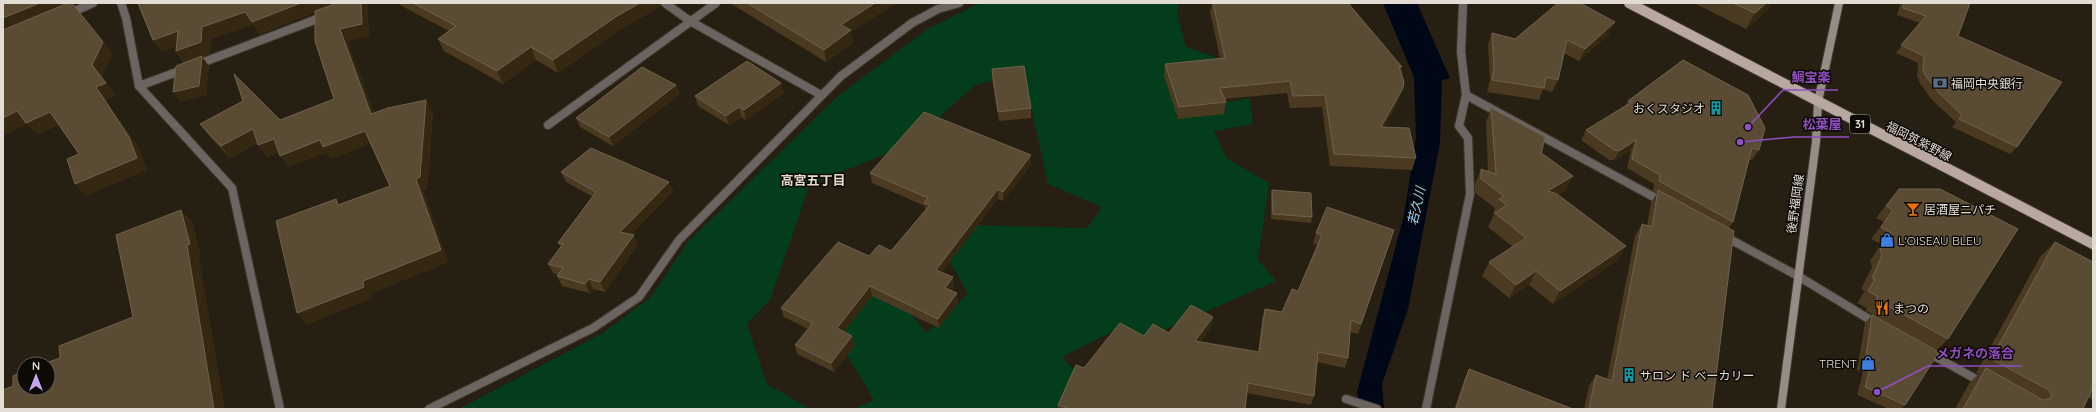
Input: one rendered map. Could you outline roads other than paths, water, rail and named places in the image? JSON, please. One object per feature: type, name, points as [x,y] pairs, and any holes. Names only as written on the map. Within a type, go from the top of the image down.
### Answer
[{"type":"main road","name":"福岡筑紫野線","points":[[1629,3],[2093,244]]},
{"type":"main road","name":"後野福岡線","points":[[1781,409],[1816,142],[1818,102],[1839,3]]},
{"type":"street","points":[[58,18],[93,3]]},
{"type":"street","points":[[121,3],[126,18],[139,86],[232,188],[280,409]]},
{"type":"street","points":[[665,3],[690,21],[821,95]]},
{"type":"street","points":[[548,125],[716,3]]},
{"type":"street","points":[[429,409],[594,328],[639,297],[679,240],[841,76],[912,23],[938,9],[959,3]]},
{"type":"street","points":[[1426,409],[1470,194],[1468,138],[1459,126],[1466,95],[1460,52],[1463,3]]},
{"type":"street","points":[[139,86],[331,14]]},
{"type":"street","points":[[1466,95],[1668,205]]},
{"type":"street","points":[[1716,232],[1798,276],[1888,330]]},
{"type":"street","points":[[1922,349],[1989,386]]},
{"type":"street","points":[[1346,399],[1377,409]]},
{"type":"water","name":"若久川","points":[[1383,3],[1417,3],[1450,78],[1442,80],[1440,143],[1408,309],[1382,384],[1384,409],[1360,409],[1357,392],[1404,215],[1416,138],[1414,77]]},
{"type":"place","name":"福岡中央銀行","points":[[1940,83]]},
{"type":"place","name":"おくスタジオ","points":[[1716,108]]},
{"type":"place","name":"鯛宝楽","points":[[1748,127]]},
{"type":"place","name":"松葉屋","points":[[1740,142]]},
{"type":"place","name":"居酒屋ニパチ","points":[[1913,209]]},
{"type":"place","name":"L'OISEAU BLEU","points":[[1887,240]]},
{"type":"place","name":"まつの","points":[[1882,308]]},
{"type":"place","name":"TRENT","points":[[1868,363]]},
{"type":"place","name":"サロン ド ベーカリー","points":[[1629,375]]},
{"type":"place","name":"メガネの落合","points":[[1877,392]]},
{"type":"district","name":"高宮五丁目","points":[[813,180]]}]
